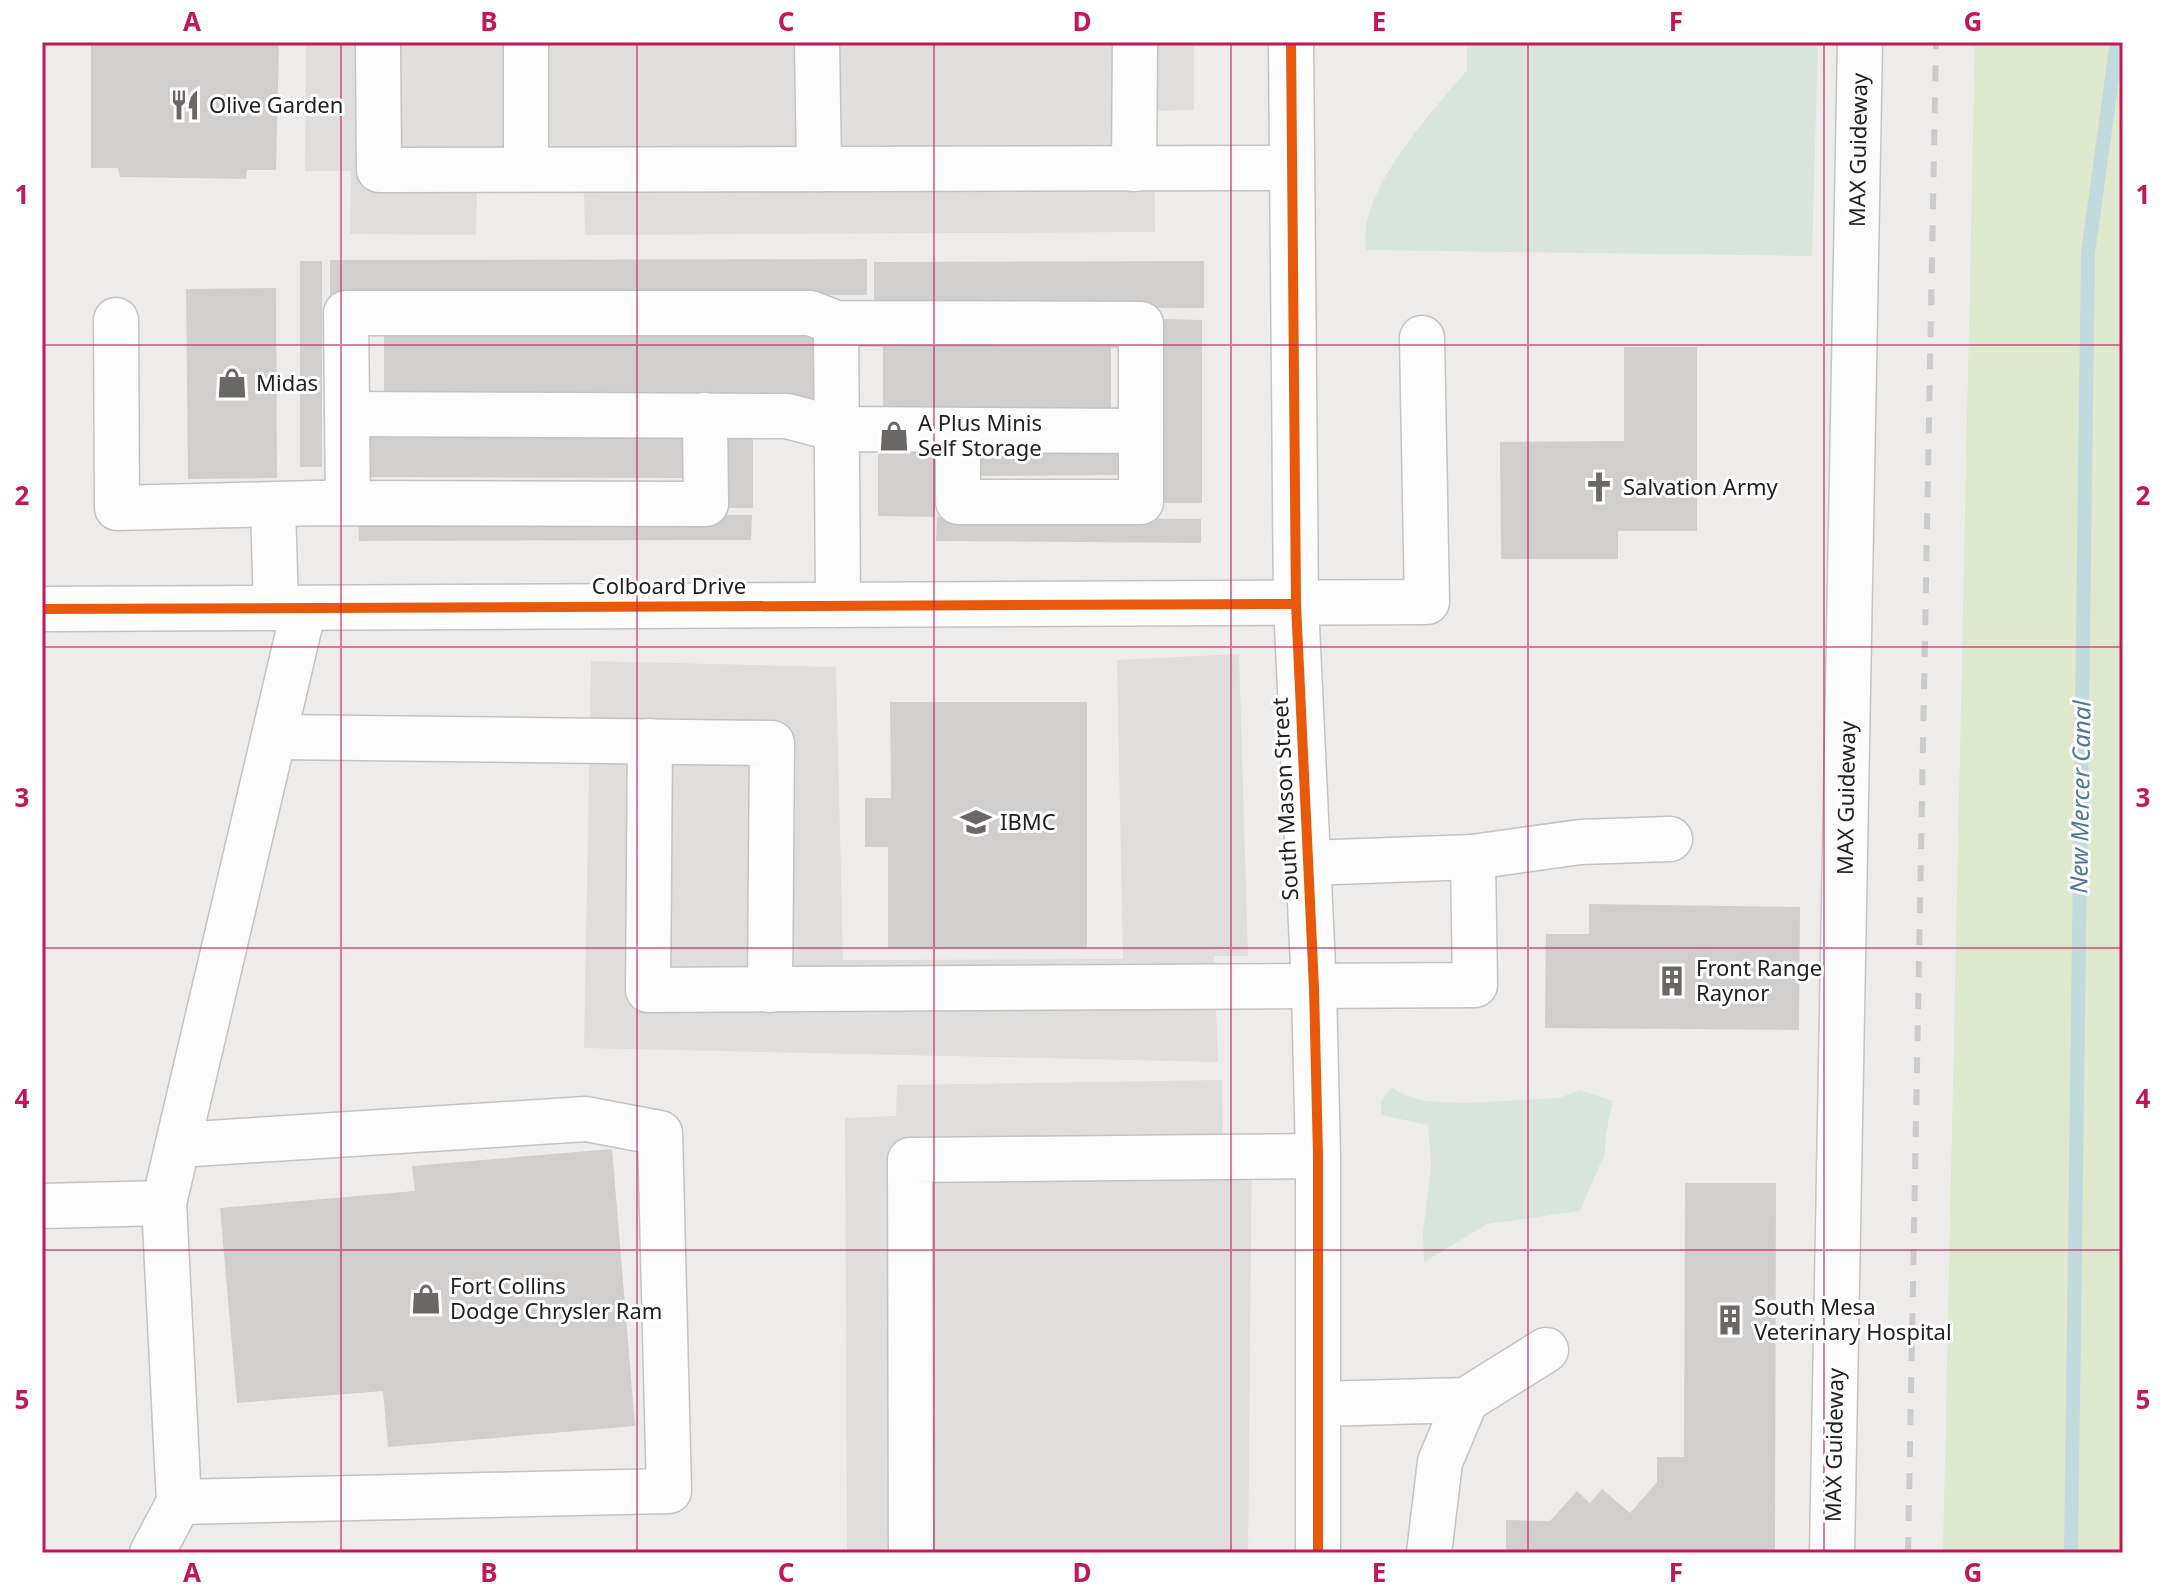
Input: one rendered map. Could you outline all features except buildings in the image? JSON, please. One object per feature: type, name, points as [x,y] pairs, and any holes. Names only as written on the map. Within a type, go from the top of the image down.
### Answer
[{"type":"street","points":[[378,42],[379,170],[1292,168]]},
{"type":"street","points":[[526,42],[526,169]]},
{"type":"street","points":[[817,42],[819,169]]},
{"type":"street","points":[[1134,169],[1135,42]]},
{"type":"street","name":"South Mason Street","points":[[1291,42],[1296,604],[1314,988],[1318,1156],[1318,1553]]},
{"type":"street","name":"MAX Guideway","points":[[1832,1553],[1860,42]]},
{"type":"street","points":[[348,503],[346,313],[810,313],[836,323],[1141,324],[1141,502],[958,502],[958,430]]},
{"type":"street","points":[[116,320],[117,508],[348,503],[706,504],[705,415]]},
{"type":"street","points":[[836,323],[838,605]]},
{"type":"street","name":"Colboard Drive","points":[[42,609],[1427,602],[1422,338]]},
{"type":"street","points":[[347,414],[787,416],[836,429],[1141,431]]},
{"type":"street","points":[[152,1553],[179,1502],[164,1203],[276,737],[290,608],[273,505]]},
{"type":"street","points":[[276,737],[772,743],[770,990]]},
{"type":"street","points":[[650,741],[648,990],[1475,985],[1473,857]]},
{"type":"street","points":[[1308,863],[1473,857],[1580,842],[1670,839]]},
{"type":"street","points":[[178,1145],[586,1119],[660,1133],[669,1491],[179,1502]]},
{"type":"street","points":[[911,1553],[910,1160],[1318,1156]]},
{"type":"street","points":[[42,1206],[164,1203]]},
{"type":"street","points":[[1319,1404],[1466,1400],[1546,1350]]},
{"type":"street","points":[[1429,1553],[1440,1462],[1466,1400]]},
{"type":"green space","points":[[1975,42],[2123,42],[2123,1553],[1943,1553]]},
{"type":"shaded area","points":[[306,42],[1194,42],[1194,110],[1154,111],[1155,232],[585,235],[584,188],[477,189],[476,235],[350,234],[351,171],[305,171]]},
{"type":"shaded area","points":[[1467,42],[1818,42],[1812,256],[1366,250],[1366,227],[1385,178],[1417,130],[1467,70]]},
{"type":"shaded area","points":[[1239,654],[1248,956],[1214,956],[1218,1062],[584,1048],[591,661],[836,667],[843,960],[1123,959],[1117,660]]},
{"type":"shaded area","points":[[1222,1080],[1223,1138],[1252,1141],[1248,1553],[847,1553],[845,1118],[896,1116],[897,1085]]},
{"type":"shaded area","points":[[1391,1087],[1425,1101],[1463,1103],[1559,1098],[1580,1090],[1613,1101],[1605,1153],[1580,1211],[1487,1224],[1424,1262],[1423,1232],[1431,1166],[1428,1125],[1381,1115],[1381,1102]]},
{"type":"waterway","name":"New Mercer Canal","points":[[2071,1553],[2088,253],[2117,42]]},
{"type":"railway","points":[[1908,1553],[1936,42]]},
{"type":"cycle path","points":[[1291,42],[1296,604],[1314,988],[1318,1156],[1318,1553]]},
{"type":"cycle path","points":[[42,609],[1296,604]]},
{"type":"place","name":"Olive Garden","points":[[185,105]]},
{"type":"place","name":"Midas","points":[[232,383]]},
{"type":"place","name":"A Plus Minis Self Storage","points":[[894,436]]},
{"type":"place","name":"Salvation Army","points":[[1599,487]]},
{"type":"place","name":"IBMC","points":[[976,822]]},
{"type":"place","name":"Front Range Raynor","points":[[1672,981]]},
{"type":"place","name":"Fort Collins Dodge Chrysler Ram","points":[[426,1299]]},
{"type":"place","name":"South Mesa Veterinary Hospital","points":[[1730,1320]]}]
